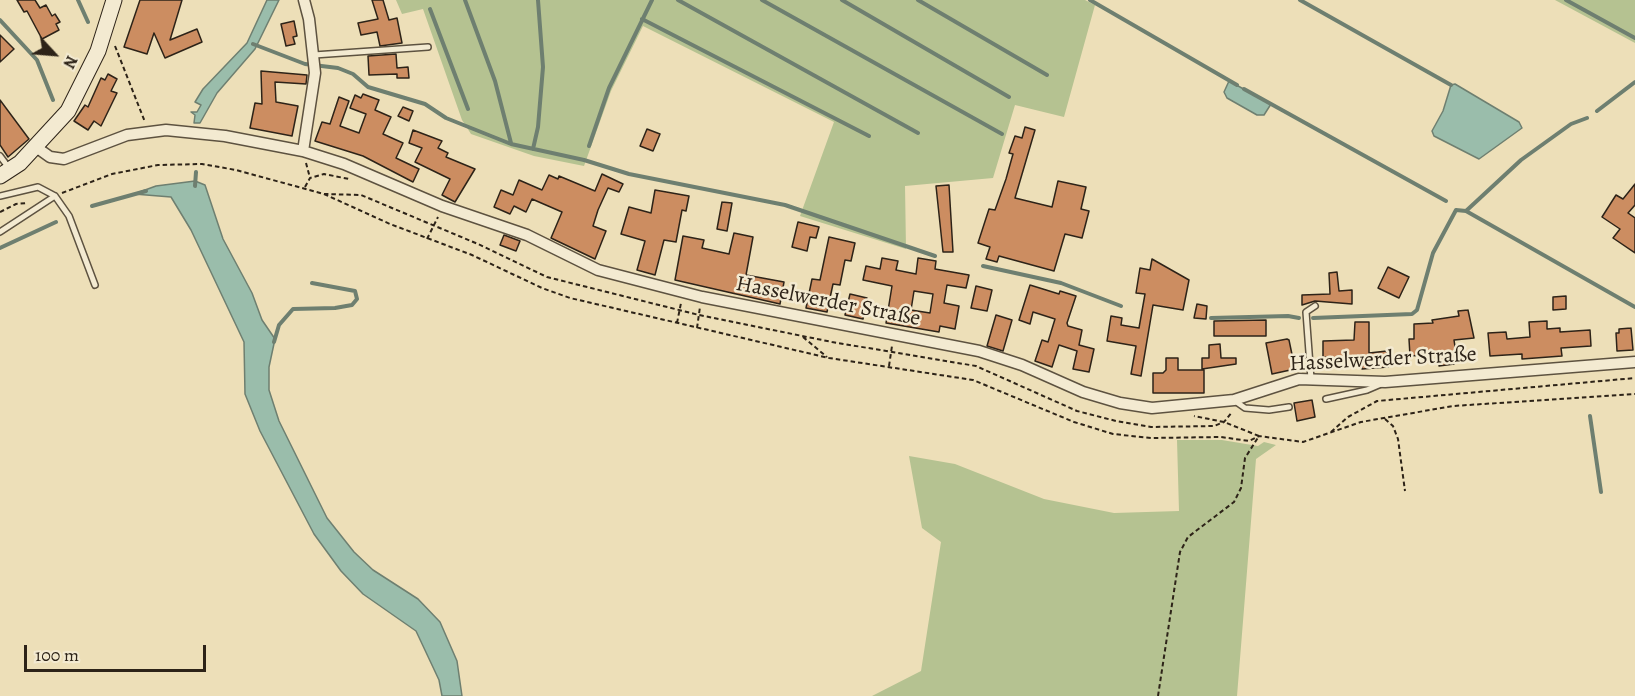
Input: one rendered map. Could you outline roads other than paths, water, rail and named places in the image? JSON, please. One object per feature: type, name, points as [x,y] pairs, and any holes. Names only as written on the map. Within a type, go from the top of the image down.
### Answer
[{"type":"main road","points":[[10,170],[36,147],[68,111],[98,51],[114,0]]},
{"type":"street","points":[[304,0],[315,57],[315,73],[304,154]]},
{"type":"street","name":"Hasselwerder Straße","points":[[36,147],[50,157],[64,159],[148,130],[225,136],[304,154],[344,164],[442,206],[528,235],[598,270],[646,284],[979,351],[1022,365],[1083,392],[1120,403],[1168,408],[1234,400],[1299,379],[1385,382],[1635,362]]},
{"type":"lane","points":[[315,57],[428,47]]},
{"type":"lane","points":[[0,156],[10,170]]},
{"type":"lane","points":[[0,196],[38,187],[55,196],[69,216],[95,285]]},
{"type":"lane","points":[[0,232],[55,196]]},
{"type":"lane","points":[[1311,379],[1306,312],[1316,306]]},
{"type":"lane","points":[[1326,399],[1367,390],[1385,382]]},
{"type":"lane","points":[[1234,400],[1245,408],[1269,410],[1289,407]]},
{"type":"waterway","points":[[78,0],[88,22]]},
{"type":"waterway","points":[[465,0],[495,81],[511,143]]},
{"type":"waterway","points":[[533,149],[538,127],[543,67],[538,0]]},
{"type":"waterway","points":[[589,146],[609,88],[652,0]]},
{"type":"waterway","points":[[678,0],[918,133]]},
{"type":"waterway","points":[[762,0],[1002,134]]},
{"type":"waterway","points":[[842,0],[1009,97]]},
{"type":"waterway","points":[[918,0],[1047,75]]},
{"type":"waterway","points":[[1090,0],[1237,85]]},
{"type":"waterway","points":[[1300,0],[1451,85]]},
{"type":"waterway","points":[[1566,0],[1635,38]]},
{"type":"waterway","points":[[430,9],[468,109]]},
{"type":"waterway","points":[[642,19],[869,136]]},
{"type":"waterway","points":[[0,20],[37,60],[53,100]]},
{"type":"waterway","points":[[253,44],[305,64],[338,68],[353,74],[368,87],[425,104],[446,118],[511,144],[584,160],[629,174],[785,205],[935,256]]},
{"type":"waterway","points":[[1597,111],[1635,82]]},
{"type":"waterway","points":[[1244,89],[1446,201]]},
{"type":"waterway","points":[[1313,318],[1412,314],[1417,310],[1433,253],[1456,210],[1466,211],[1521,160],[1571,124],[1587,118]]},
{"type":"waterway","points":[[195,186],[196,172]]},
{"type":"waterway","points":[[92,206],[146,191]]},
{"type":"waterway","points":[[1466,211],[1635,307]]},
{"type":"waterway","points":[[0,248],[56,222]]},
{"type":"waterway","points":[[983,266],[1061,283],[1121,306]]},
{"type":"waterway","points":[[274,342],[279,325],[293,309],[335,308],[352,305],[357,299],[355,291],[312,283]]},
{"type":"waterway","points":[[1211,318],[1288,316],[1299,318]]},
{"type":"waterway","points":[[1590,416],[1601,492]]}]
